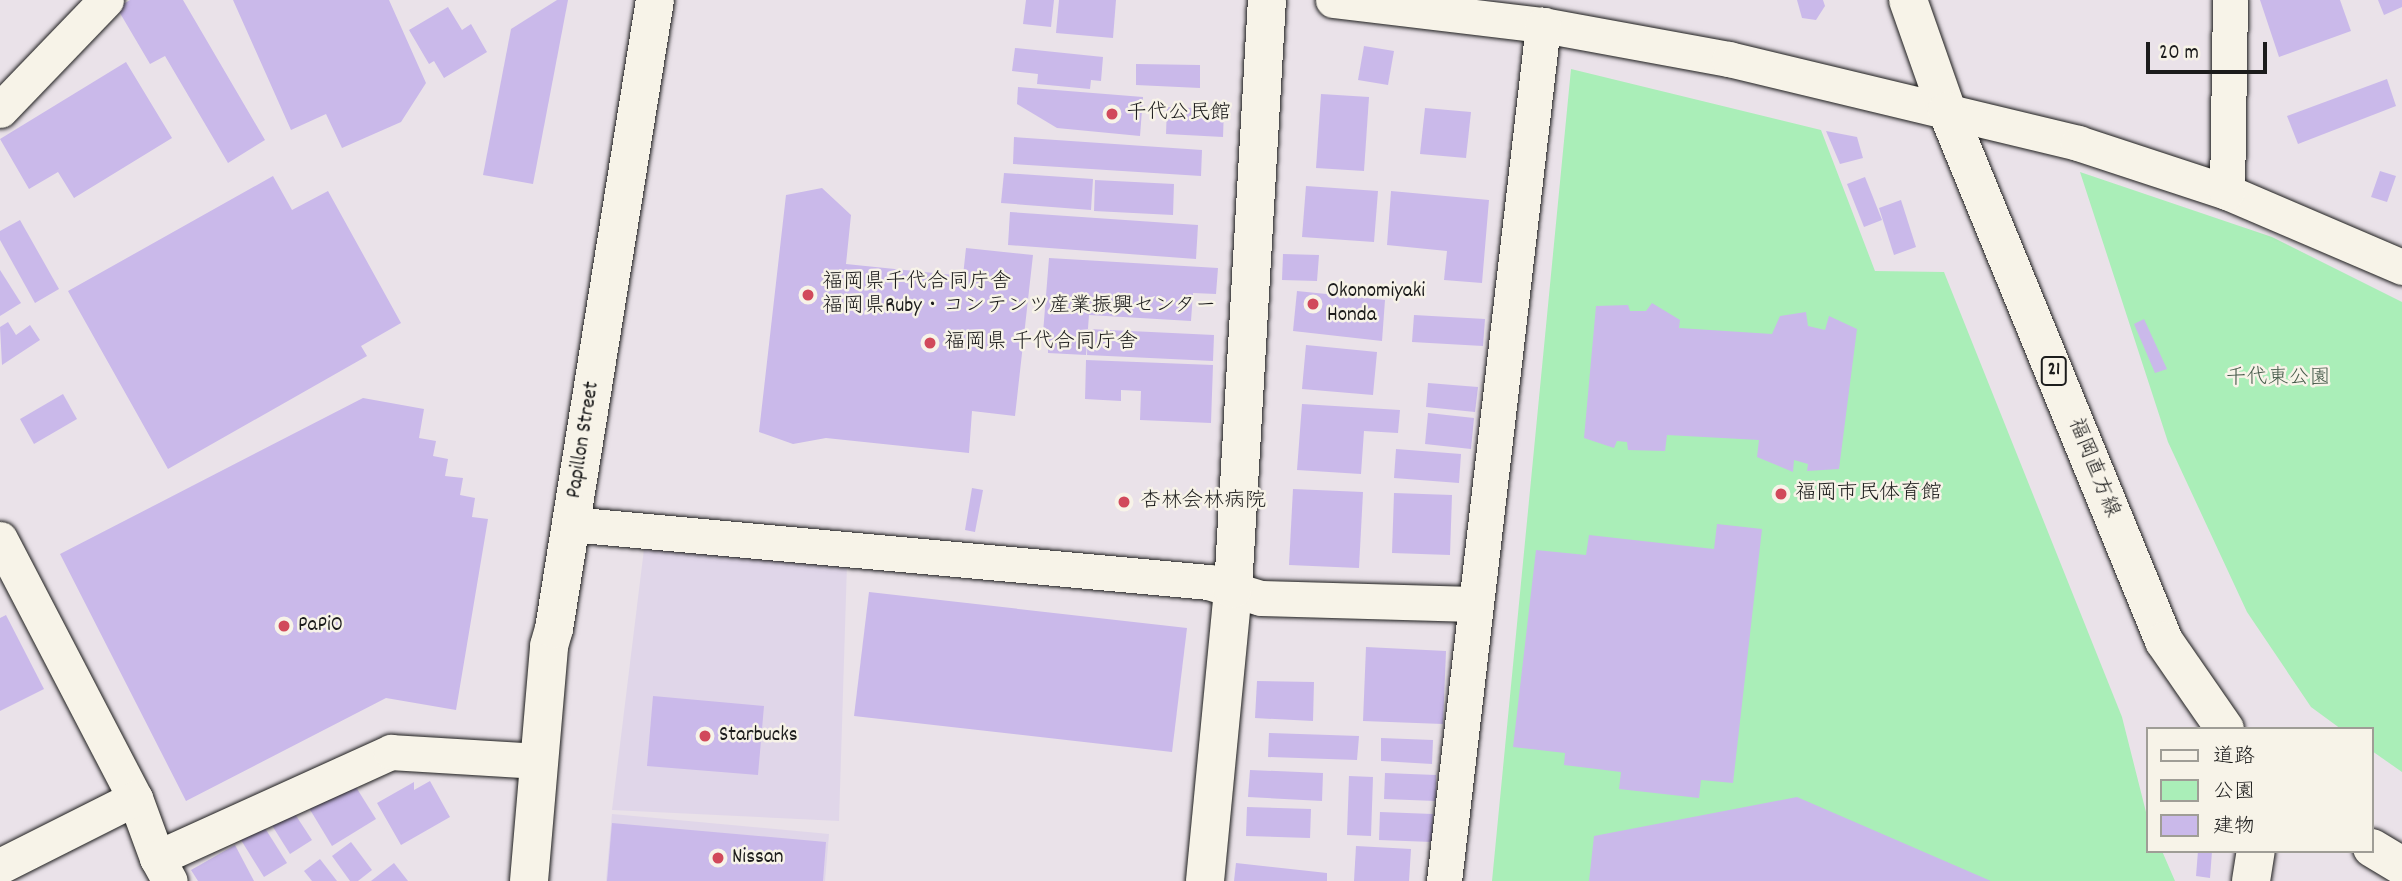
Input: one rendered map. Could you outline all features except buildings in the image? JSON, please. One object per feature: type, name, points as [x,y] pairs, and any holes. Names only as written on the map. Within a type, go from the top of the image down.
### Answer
[{"type":"main road","name":"Papillon Street","points":[[529,881],[549,646],[656,0]]},
{"type":"main road","points":[[1205,881],[1233,589],[1267,0]]},
{"type":"main road","name":"福岡直方線","points":[[1908,0],[1947,111],[2164,641],[2224,727]]},
{"type":"main road","points":[[2374,849],[2402,866]]},
{"type":"main road","points":[[2251,881],[2256,853]]},
{"type":"street","points":[[0,110],[106,0]]},
{"type":"street","points":[[1333,0],[1543,25],[1729,59],[2078,143],[2227,192],[2402,267]]},
{"type":"street","points":[[2227,192],[2230,0]]},
{"type":"street","points":[[1444,881],[1543,25]]},
{"type":"street","points":[[570,524],[1208,582],[1261,598],[1474,604]]},
{"type":"street","points":[[0,539],[13,597],[135,798],[163,869],[391,752],[538,761]]},
{"type":"street","points":[[0,866],[135,798]]},
{"type":"shaded area","points":[[645,541],[847,563],[839,821],[612,810]]},
{"type":"shaded area","name":"Nissan","points":[[612,814],[829,834],[825,881],[606,881]]},
{"type":"green space","name":"福岡市民体育館","points":[[1571,69],[1821,130],[1875,271],[1944,272],[2122,717],[2146,812],[2146,853],[2163,853],[2175,881],[1492,881]]},
{"type":"green space","name":"千代東公園","points":[[2080,172],[2272,237],[2402,302],[2402,772],[2374,752],[2374,727],[2338,727],[2311,707],[2247,612],[2168,442]]},
{"type":"place","name":"千代公民館","points":[[1112,114]]},
{"type":"place","name":"福岡県千代合同庁舎 福岡県Ruby・コンテンツ産業振興センター","points":[[808,295]]},
{"type":"place","name":"Okonomiyaki Honda","points":[[1313,304]]},
{"type":"place","name":"福岡県 千代合同庁舎","points":[[930,343]]},
{"type":"place","name":"福岡市民体育館","points":[[1781,494]]},
{"type":"place","name":"杏林会林病院","points":[[1124,502]]},
{"type":"place","name":"PaPiO","points":[[284,626]]},
{"type":"place","name":"Starbucks","points":[[705,736]]},
{"type":"place","name":"Nissan","points":[[718,858]]}]
